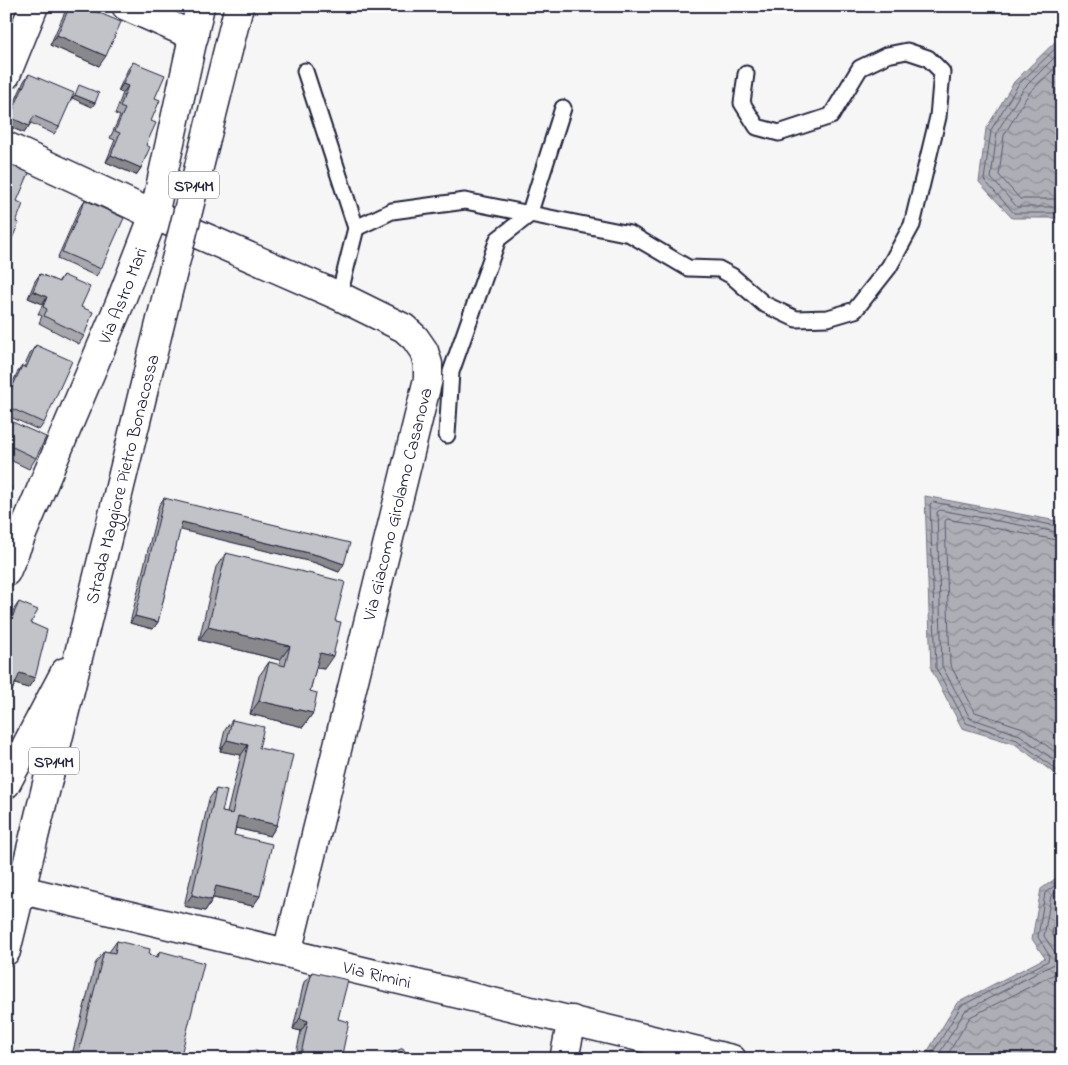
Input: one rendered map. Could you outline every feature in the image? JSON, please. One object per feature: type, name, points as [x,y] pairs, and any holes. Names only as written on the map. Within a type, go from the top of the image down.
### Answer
[{"type":"street","points":[[6,75],[34,6]]},
{"type":"street","points":[[126,6],[194,36]]},
{"type":"street","name":"Via Astro Mari","points":[[6,572],[120,303],[154,216],[200,6]]},
{"type":"street","name":"Strada Maggiore Pietro Bonacossa","points":[[6,951],[239,6]]},
{"type":"street","name":"Via Giacomo Girolamo Casanova","points":[[6,146],[154,216],[339,296],[410,332],[424,351],[428,372],[287,953]]},
{"type":"street","points":[[6,784],[85,633]]},
{"type":"street","name":"Via Rimini","points":[[22,890],[732,1059]]},
{"type":"street","points":[[564,1059],[572,1020]]},
{"type":"lane","points":[[356,228],[392,211],[465,201],[630,234],[688,268],[719,269],[732,276],[764,304],[796,319],[828,318],[855,310],[889,267],[912,225],[938,117],[942,72],[928,58],[907,51],[887,55],[860,68],[830,116],[780,133],[757,127],[742,103],[746,74]]},
{"type":"lane","points":[[305,71],[356,228],[339,296]]},
{"type":"lane","points":[[447,435],[451,372],[498,238],[528,215],[563,108]]},
{"type":"water","points":[[1062,35],[1062,218],[1012,218],[979,182],[986,129],[1014,82]]},
{"type":"water","points":[[925,496],[1062,522],[1062,779],[1015,744],[962,728],[931,669]]},
{"type":"water","points":[[1062,874],[1062,1059],[923,1059],[957,1003],[1045,958],[1032,939],[1041,889]]},
{"type":"building","points":[[6,6],[13,6],[9,16],[6,15]]},
{"type":"building","points":[[70,6],[83,6],[121,22],[106,56],[57,35]]},
{"type":"building","points":[[133,62],[165,75],[155,98],[160,100],[151,121],[156,123],[146,145],[150,147],[141,168],[111,155],[120,133],[115,131],[125,109],[120,107],[128,86],[123,84]]},
{"type":"building","points":[[29,74],[74,93],[59,127],[34,116],[29,126],[10,117]]},
{"type":"building","points":[[79,85],[99,93],[95,103],[75,95]]},
{"type":"building","points":[[6,163],[29,173],[17,201],[23,204],[16,222],[19,223],[6,252]]},
{"type":"building","points":[[85,200],[124,218],[101,269],[62,252]]},
{"type":"building","points":[[40,274],[59,282],[63,275],[90,287],[81,307],[93,312],[84,336],[44,316],[47,309],[43,307],[47,297],[33,291]]},
{"type":"building","points":[[36,345],[72,361],[44,423],[6,406],[6,401],[22,366],[26,368]]},
{"type":"building","points":[[6,419],[46,437],[36,458],[6,444]]},
{"type":"building","points":[[6,484],[12,487],[6,500]]},
{"type":"building","points":[[164,498],[350,543],[344,564],[321,556],[182,522],[158,622],[135,616]]},
{"type":"building","points":[[226,553],[345,582],[335,621],[341,622],[333,656],[320,653],[310,691],[317,693],[313,713],[259,701],[269,662],[285,666],[290,646],[208,627]]},
{"type":"building","points":[[19,602],[38,610],[31,623],[47,630],[35,678],[20,673],[6,703],[6,631]]},
{"type":"building","points":[[232,720],[264,727],[259,748],[293,755],[277,825],[238,816],[234,835],[272,844],[260,896],[216,886],[212,900],[192,895],[216,789],[227,791],[222,812],[232,814],[248,745],[227,740]]},
{"type":"building","points":[[117,941],[150,949],[149,955],[158,957],[160,951],[204,963],[180,1059],[77,1059],[104,951],[115,953]]},
{"type":"building","points":[[312,972],[348,980],[338,1019],[349,1022],[341,1059],[300,1059],[308,1021],[300,1018]]},
{"type":"building","points":[[403,1048],[409,1059],[394,1059],[392,1053]]},
{"type":"building","points":[[257,1050],[258,1059],[250,1059],[249,1051]]},
{"type":"building","points":[[629,1055],[631,1059],[619,1059]]}]
